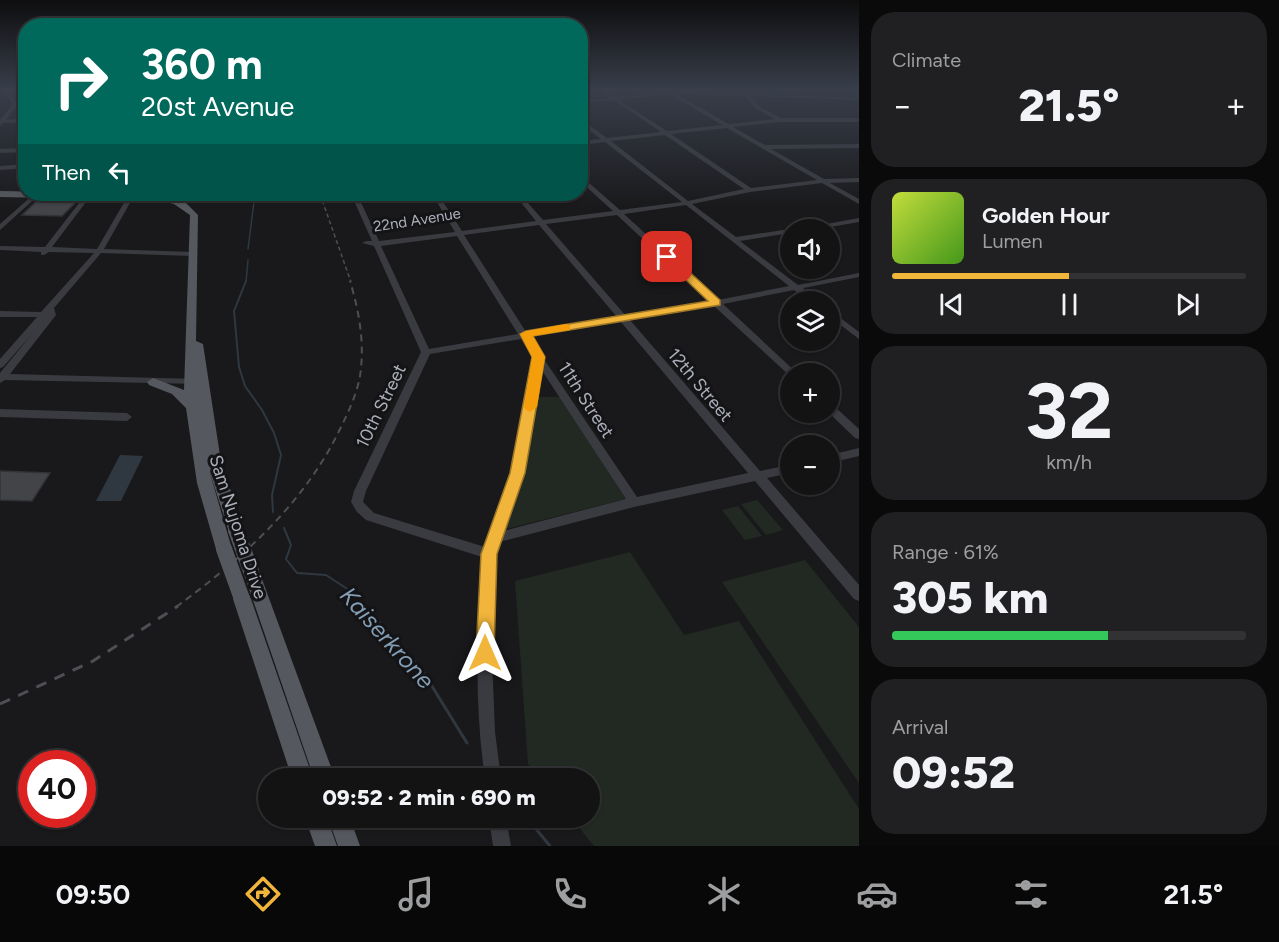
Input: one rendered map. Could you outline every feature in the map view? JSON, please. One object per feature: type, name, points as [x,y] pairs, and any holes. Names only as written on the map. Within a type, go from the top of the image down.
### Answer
[{"type":"main road","name":"Sam Nujoma Drive","points":[[0,194],[18,194]]},
{"type":"main road","name":"Sam Nujoma Drive","points":[[174,201],[191,210],[195,224],[189,314],[194,379],[218,480],[321,768]]},
{"type":"main road","name":"Sam Nujoma Drive","points":[[194,379],[191,405],[204,483],[224,549],[300,768]]},
{"type":"main road","points":[[153,382],[177,391],[191,405]]},
{"type":"main road","points":[[320,828],[326,846]]},
{"type":"main road","points":[[343,828],[349,846]]},
{"type":"street","points":[[593,129],[688,200],[801,291]]},
{"type":"street","points":[[659,129],[750,190]]},
{"type":"street","points":[[588,142],[701,129]]},
{"type":"street","points":[[734,129],[859,202]]},
{"type":"street","points":[[763,147],[859,146]]},
{"type":"street","points":[[0,151],[18,150]]},
{"type":"street","points":[[0,168],[18,167]]},
{"type":"street","name":"22nd Avenue","points":[[375,241],[750,190],[824,181],[859,180]]},
{"type":"street","points":[[588,184],[781,363]]},
{"type":"street","points":[[0,228],[29,201]]},
{"type":"street","points":[[46,251],[84,201]]},
{"type":"street","points":[[2,374],[48,313],[102,252],[129,201]]},
{"type":"street","name":"10th Street","points":[[357,201],[426,352],[360,491],[357,502],[370,517],[489,554]]},
{"type":"street","name":"11th Street","points":[[439,201],[526,334],[538,357],[634,502]]},
{"type":"street","name":"12th Street","points":[[523,201],[756,477],[859,595]]},
{"type":"street","points":[[840,223],[859,220]]},
{"type":"street","points":[[737,239],[780,233]]},
{"type":"street","points":[[0,250],[102,252],[193,261]]},
{"type":"street","points":[[426,352],[716,303],[859,275]]},
{"type":"street","points":[[0,314],[48,313]]},
{"type":"street","points":[[840,321],[859,336]]},
{"type":"street","points":[[492,768],[487,732],[484,633],[489,554],[517,473],[538,357]]},
{"type":"street","points":[[2,374],[194,379]]},
{"type":"street","points":[[2,374],[153,382],[194,379]]},
{"type":"street","points":[[534,386],[543,383],[556,384]]},
{"type":"street","points":[[0,413],[127,417]]},
{"type":"street","points":[[840,417],[859,435]]},
{"type":"street","points":[[840,457],[859,452]]},
{"type":"street","points":[[496,537],[634,502],[780,471]]},
{"type":"street","points":[[499,828],[502,846]]},
{"type":"shaded area","points":[[537,397],[560,397],[626,499],[506,529]]},
{"type":"shaded area","points":[[120,455],[143,456],[121,501],[96,501]]},
{"type":"shaded area","points":[[757,500],[783,530],[766,535],[741,504]]},
{"type":"shaded area","points":[[738,506],[762,536],[745,540],[722,510]]},
{"type":"shaded area","points":[[630,552],[684,635],[739,621],[859,809],[859,846],[594,846],[579,828],[600,828],[600,768],[531,768],[528,764],[515,581]]},
{"type":"shaded area","points":[[805,560],[859,627],[859,783],[722,582]]},
{"type":"building","points":[[37,201],[77,201],[62,216],[22,215]]},
{"type":"building","points":[[0,471],[50,473],[32,501],[0,500]]},
{"type":"waterway","name":"Kaiserkrone","points":[[248,249],[254,201]]},
{"type":"waterway","name":"Kaiserkrone","points":[[246,282],[248,260]]},
{"type":"waterway","name":"Kaiserkrone","points":[[246,281],[234,311],[239,367],[245,386],[262,410],[274,433],[281,455],[272,495],[273,512]]},
{"type":"waterway","name":"Kaiserkrone","points":[[284,528],[291,545],[286,559],[297,573],[326,575],[352,592],[366,607]]},
{"type":"waterway","name":"Kaiserkrone","points":[[364,606],[422,670],[467,743]]},
{"type":"waterway","name":"Kaiserkrone","points":[[535,828],[550,846]]},
{"type":"railway","points":[[322,201],[351,282]]},
{"type":"railway","points":[[176,607],[225,569],[270,527],[309,480],[341,427],[357,389],[362,351],[360,327],[350,281]]},
{"type":"railway","points":[[0,704],[93,661],[178,606]]},
{"type":"slow traffic","points":[[530,407],[538,357],[526,334],[566,328]]},
{"type":"route","points":[[485,653],[484,633],[489,554],[517,473],[538,357],[526,334],[716,303],[667,257]]}]
